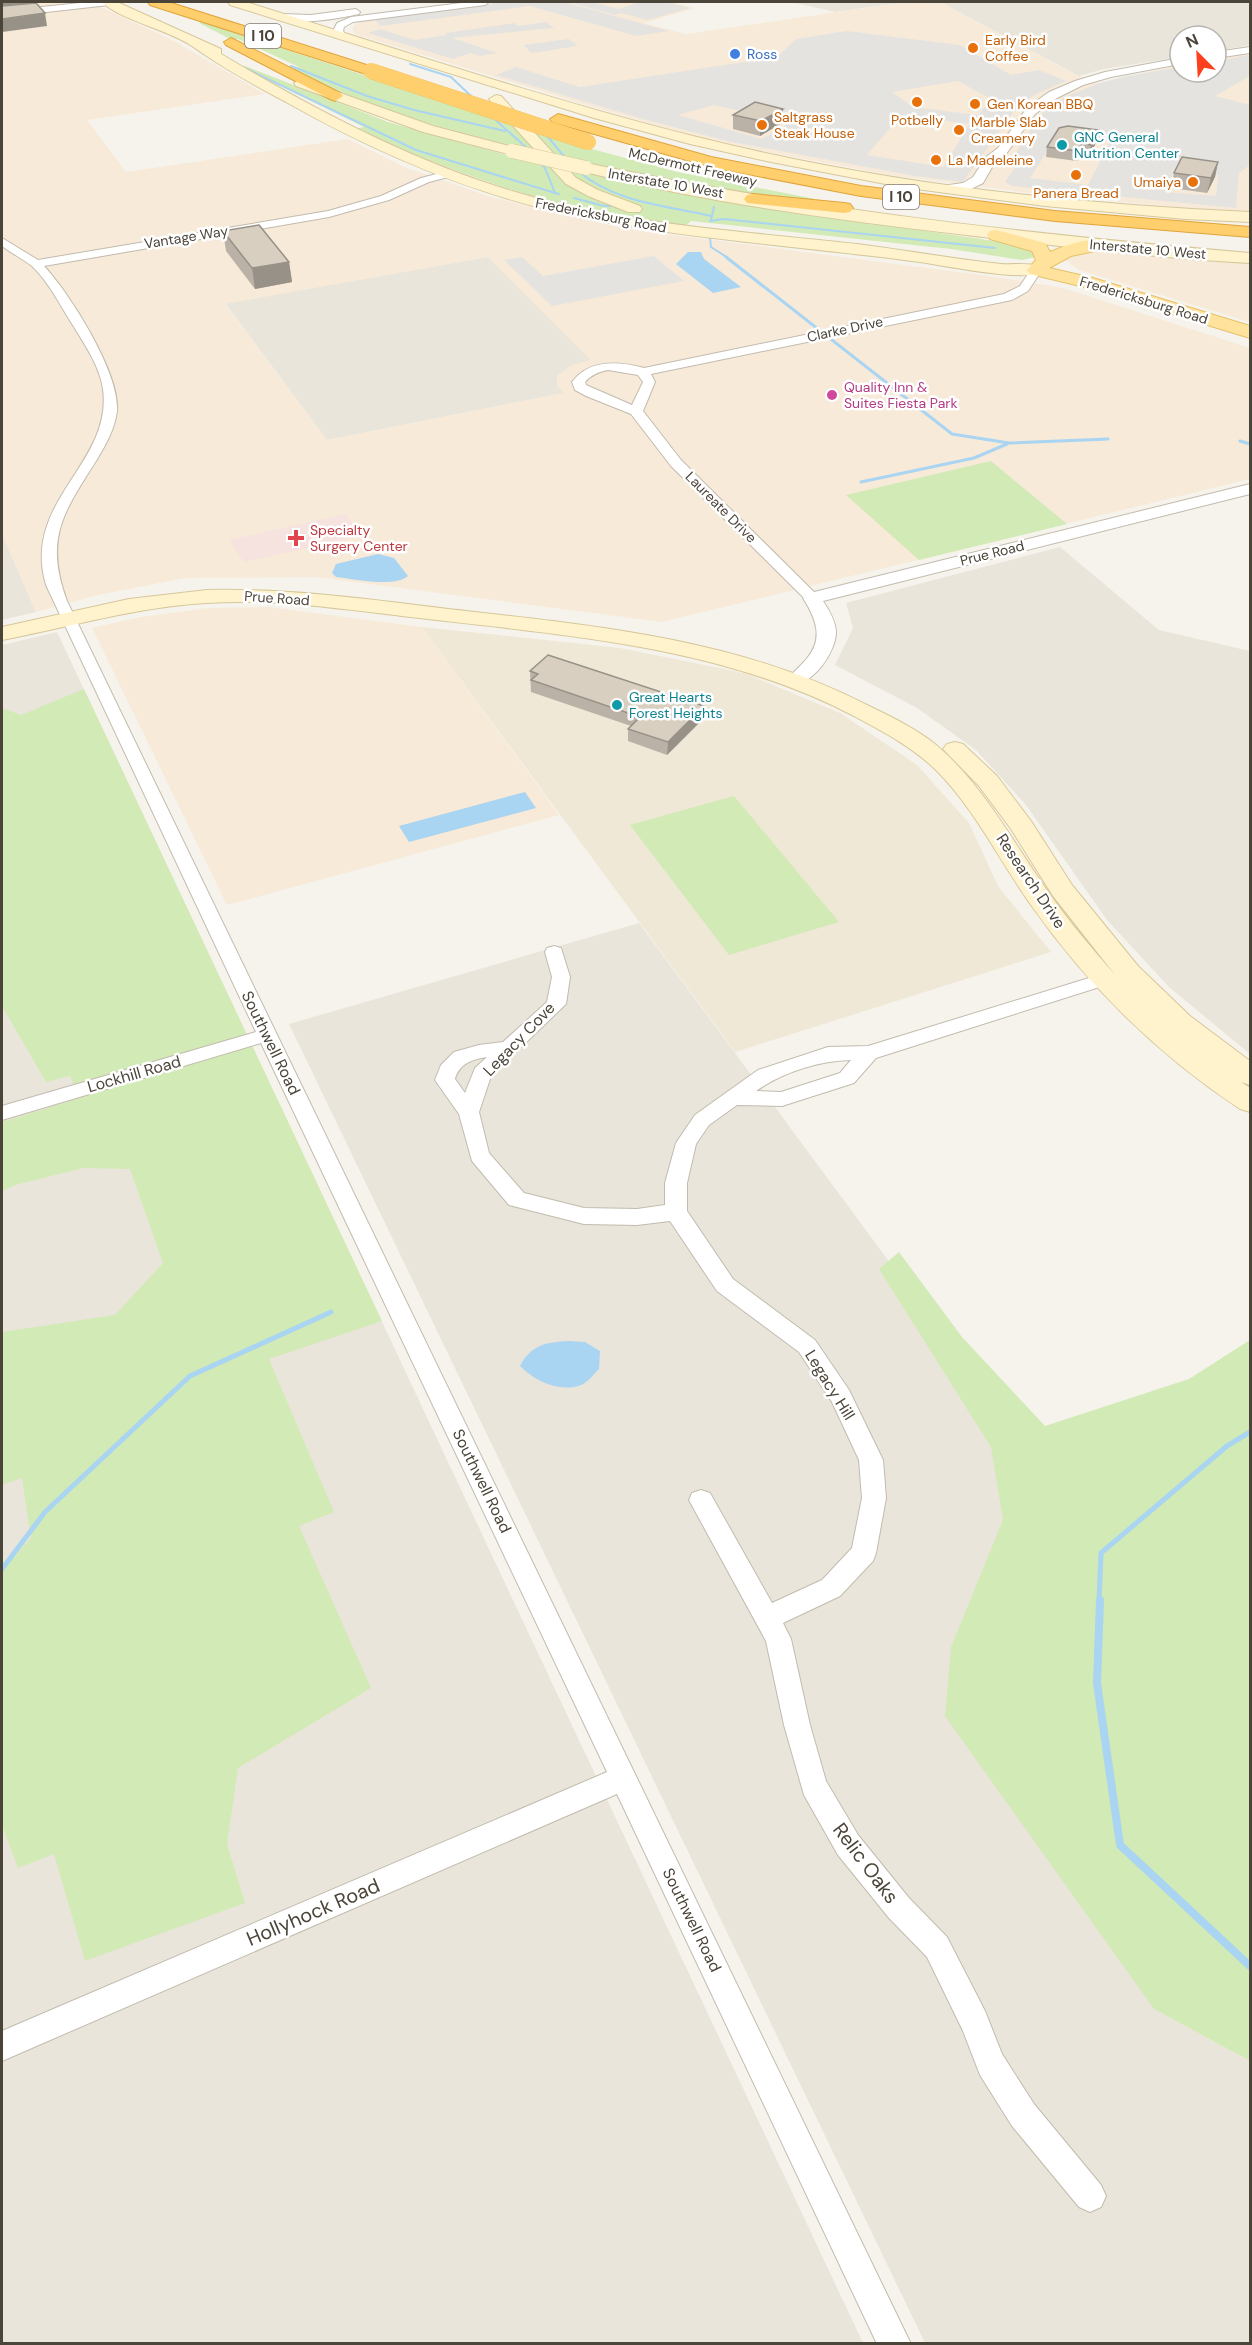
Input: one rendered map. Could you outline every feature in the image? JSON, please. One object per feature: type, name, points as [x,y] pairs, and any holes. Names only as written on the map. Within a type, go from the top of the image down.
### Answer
[{"type":"highway","points":[[146,2],[209,30],[334,96]]},
{"type":"highway","name":"McDermott Freeway","points":[[155,2],[588,142],[761,183],[886,205],[1050,225],[1251,242]]},
{"type":"highway","name":"McDermott Freeway","points":[[198,2],[558,119],[734,167],[892,196],[1026,213],[1251,232]]},
{"type":"highway","points":[[753,199],[1049,233],[1251,248]]},
{"type":"highway","points":[[1185,214],[1251,219]]},
{"type":"main road","name":"Interstate 10 West","points":[[109,2],[199,46],[428,129],[634,179],[919,226],[996,236],[1251,258]]},
{"type":"main road","points":[[234,2],[599,115],[695,141],[807,165],[947,189],[1185,214]]},
{"type":"main road","name":"Fredericksburg Road","points":[[199,46],[343,128],[419,163],[507,194],[559,208],[676,230],[921,257],[1015,272],[1046,262]]},
{"type":"main road","name":"Fredericksburg Road","points":[[445,66],[475,82],[507,109],[572,181],[593,193],[636,210],[680,221],[719,227],[940,250],[1022,263],[1046,262],[1082,280],[1251,332]]},
{"type":"main road","points":[[507,194],[545,199],[563,197],[573,191],[572,181]]},
{"type":"main road","points":[[996,236],[1039,248],[1046,262],[1067,250],[1098,245]]},
{"type":"main road","name":"Prue Road","points":[[2,634],[174,599],[235,595],[295,598],[556,628],[694,650],[804,674]]},
{"type":"main road","name":"Research Drive","points":[[804,674],[926,748],[965,787],[997,831],[1029,882],[1102,980],[1158,1034],[1251,1102]]},
{"type":"main road","name":"Research Drive","points":[[804,674],[872,697],[925,727],[955,749],[988,781],[1022,826],[1060,885],[1128,972],[1180,1023],[1245,1071]]},
{"type":"main road","points":[[926,748],[947,756],[984,790],[1000,798],[1000,806],[1038,871],[1029,882]]},
{"type":"main road","points":[[1060,885],[1057,890],[1059,898],[1103,961],[1105,971],[1102,980],[1118,982],[1134,991],[1221,1058],[1245,1071]]},
{"type":"street","points":[[19,12],[78,2]]},
{"type":"street","points":[[2,14],[109,2]]},
{"type":"street","points":[[283,17],[311,18],[434,2]]},
{"type":"street","points":[[341,35],[338,31],[340,25],[351,20],[485,2]]},
{"type":"street","points":[[1228,54],[1251,50]]},
{"type":"street","points":[[947,189],[973,184],[990,160],[1002,151],[1031,111],[1053,95],[1079,83],[1108,74],[1168,64]]},
{"type":"street","points":[[1002,151],[1002,161],[988,182],[989,186],[1004,196]]},
{"type":"street","points":[[404,188],[416,172],[419,163]]},
{"type":"street","name":"Vantage Way","points":[[36,264],[329,214],[385,198],[404,188],[448,174]]},
{"type":"street","name":"Southwell Road","points":[[2,241],[36,264],[47,276],[100,363],[109,390],[110,409],[106,429],[95,454],[66,493],[56,514],[50,535],[48,557],[51,579],[68,620],[895,2343]]},
{"type":"street","name":"Clarke Drive","points":[[644,372],[1008,297],[1024,288],[1046,262]]},
{"type":"street","points":[[627,366],[644,372],[649,382],[636,411],[591,393],[580,387],[578,382],[590,370],[601,368],[627,366]]},
{"type":"street","name":"Laureate Drive","points":[[636,411],[676,463],[812,598]]},
{"type":"street","name":"Prue Road","points":[[812,598],[1251,489]]},
{"type":"street","points":[[804,674],[819,658],[828,631],[826,620],[812,598]]},
{"type":"street","name":"Legacy Cove","points":[[468,1112],[482,1073],[556,1004],[561,977],[554,952]]},
{"type":"street","points":[[509,1049],[483,1051],[464,1056],[451,1063],[446,1072],[445,1080],[468,1112],[479,1155],[517,1199],[584,1216],[637,1217],[676,1212],[676,1184],[686,1143],[702,1120],[765,1076],[828,1054],[869,1053],[1102,980]]},
{"type":"street","name":"Lockhill Road","points":[[2,1113],[267,1035]]},
{"type":"street","points":[[732,1098],[782,1099],[847,1078],[869,1053]]},
{"type":"street","points":[[778,1070],[796,1094]]},
{"type":"street","name":"Legacy Hill","points":[[676,1212],[725,1285],[807,1346],[841,1397],[871,1460],[874,1498],[864,1553],[831,1588],[767,1617]]},
{"type":"street","name":"Relic Oaks","points":[[701,1500],[778,1639],[797,1725],[814,1786],[848,1845],[899,1908],[937,1947],[974,2022],[991,2064],[1023,2115],[1090,2196]]},
{"type":"street","name":"Hollyhock Road","points":[[2,2046],[624,1778]]},
{"type":"shaded area","points":[[2,2],[90,2],[174,41],[265,94],[87,120],[126,172],[348,139],[404,167],[491,197],[627,229],[996,277],[1063,288],[1250,348],[1250,479],[662,622],[316,577],[185,578],[98,595],[36,612],[2,534]],"holes":[[[488,257],[591,360],[570,366],[557,376],[557,386],[563,393],[327,440],[225,304]]]},
{"type":"shaded area","points":[[500,2],[671,2],[695,8],[644,23],[686,34],[907,2],[940,2],[1074,74],[1097,83],[1168,68],[1168,84],[1228,84],[1228,57],[1250,54],[1250,214],[1037,194],[890,175],[691,135],[355,34],[352,28],[367,20]]},
{"type":"shaded area","points":[[504,2],[564,2],[669,31],[636,36],[530,6],[381,26],[374,19]]},
{"type":"shaded area","points":[[568,2],[592,2],[619,9],[640,2],[666,2],[690,8],[647,20],[621,13],[615,15]]},
{"type":"shaded area","points":[[792,2],[907,2],[835,12]]},
{"type":"shaded area","points":[[940,2],[1250,2],[1250,45],[1228,49],[1228,24],[1168,24],[1168,59],[1104,69],[1079,76]]},
{"type":"shaded area","points":[[546,22],[554,28],[452,38],[497,53],[480,56],[470,53],[453,59],[368,33],[380,29],[415,40],[446,35],[445,33],[515,23],[518,26]]},
{"type":"shaded area","points":[[846,31],[960,45],[1011,75],[1039,70],[1066,81],[1034,95],[1014,111],[963,182],[915,176],[727,141],[643,119],[496,75],[516,67],[580,87],[777,57],[796,39]],"holes":[[[958,81],[991,99],[978,115],[913,107],[892,92]],[[714,105],[780,120],[786,125],[762,139],[678,115]],[[901,115],[969,124],[944,167],[867,155]]]},
{"type":"shaded area","points":[[569,39],[578,46],[532,53],[523,45]]},
{"type":"shaded area","points":[[1250,55],[1250,76],[1215,96],[1250,105],[1250,165],[1239,173],[1236,208],[1012,186],[1005,182],[1015,167],[1008,165],[1036,120],[1050,106],[1067,96],[1097,84],[1168,69],[1168,84],[1228,84],[1228,59]],"holes":[[[1058,134],[1110,141],[1088,185],[1030,178]],[[1175,170],[1218,175],[1216,196],[1165,192]]]},
{"type":"shaded area","points":[[1099,250],[1250,262],[1250,322],[1079,270],[1064,259],[1068,255]]},
{"type":"shaded area","points":[[654,256],[684,281],[552,306],[504,260],[522,257],[543,276]]},
{"type":"shaded area","points":[[488,257],[591,360],[570,366],[564,393],[327,440],[225,303]]},
{"type":"shaded area","name":"Specialty Surgery Center","points":[[346,514],[362,536],[244,562],[229,540]]},
{"type":"shaded area","points":[[2,534],[36,612],[2,620]]},
{"type":"shaded area","points":[[1060,547],[1159,630],[1250,651],[1250,1054],[1169,987],[1107,920],[1026,805],[976,750],[917,708],[835,665],[853,628],[846,603]]},
{"type":"shaded area","points":[[268,607],[422,627],[559,815],[227,905],[92,628],[141,617],[208,608]]},
{"type":"shaded area","points":[[422,627],[620,648],[744,673],[840,713],[917,765],[969,823],[998,886],[1051,952],[735,1052]]},
{"type":"shaded area","points":[[57,632],[863,2343],[2,2343],[2,645]]},
{"type":"shaded area","points":[[639,923],[1046,1474],[1154,2009],[1250,2061],[1250,2343],[925,2343],[289,1024]]},
{"type":"green space","points":[[202,22],[573,144],[678,172],[851,206],[801,203],[630,173],[457,132],[400,114],[289,70],[299,67],[238,39],[232,40],[199,23]]},
{"type":"green space","points":[[245,66],[388,122],[535,163],[667,190],[796,212],[1029,246],[1036,257],[1022,260],[951,249],[691,221],[684,227],[577,209],[483,180],[354,129],[364,127],[242,67]]},
{"type":"green space","points":[[991,461],[1067,524],[919,560],[846,495]]},
{"type":"green space","points":[[84,689],[382,1321],[269,1359],[334,1512],[299,1526],[371,1688],[238,1768],[227,1844],[245,1903],[85,1961],[54,1854],[18,1868],[2,1825],[2,1570],[31,1538],[22,1478],[2,1485],[2,1332],[115,1315],[163,1263],[130,1169],[83,1168],[15,1185],[2,1191],[2,1122],[80,1098],[70,1076],[46,1082],[2,1006],[2,708],[21,715]]},
{"type":"green space","points":[[734,796],[839,922],[729,955],[630,825]]},
{"type":"green space","points":[[899,1252],[962,1337],[1045,1426],[1189,1379],[1250,1340],[1250,2061],[1154,2009],[945,1716],[951,1647],[1003,1520],[991,1447],[879,1269]]},
{"type":"water","points":[[688,252],[701,252],[704,259],[741,287],[713,293],[676,264]]},
{"type":"water","points":[[378,554],[394,558],[408,576],[393,582],[374,582],[336,577],[332,573],[336,564]]},
{"type":"water","points":[[525,792],[536,808],[409,842],[399,826]]},
{"type":"water","points":[[553,1342],[585,1342],[600,1351],[599,1369],[583,1384],[564,1388],[548,1384],[540,1381],[520,1366],[534,1349]]},
{"type":"building","points":[[36,3],[45,13],[2,19],[2,6]]},
{"type":"building","points":[[755,102],[783,109],[761,121],[733,115]]},
{"type":"building","points":[[1068,126],[1099,130],[1091,145],[1082,143],[1078,151],[1047,147],[1059,128]]},
{"type":"building","points":[[1182,157],[1218,162],[1211,178],[1174,173]]},
{"type":"building","points":[[259,225],[289,262],[252,268],[223,231]]},
{"type":"building","name":"Great Hearts Forest Heights","points":[[548,655],[704,706],[668,742],[628,729],[640,717],[531,680],[538,674],[530,671]]},
{"type":"waterway","points":[[410,64],[451,77],[473,98]]},
{"type":"waterway","points":[[291,66],[367,96],[414,110],[505,131]]},
{"type":"waterway","points":[[247,69],[416,150],[555,193]]},
{"type":"waterway","points":[[490,115],[530,151]]},
{"type":"waterway","points":[[544,132],[567,160]]},
{"type":"waterway","points":[[538,160],[545,168],[555,193]]},
{"type":"waterway","points":[[578,171],[593,182],[624,196],[711,216]]},
{"type":"waterway","points":[[555,193],[559,194]]},
{"type":"waterway","points":[[574,198],[604,206],[613,206]]},
{"type":"waterway","points":[[711,220],[714,207]]},
{"type":"waterway","points":[[710,221],[724,219],[995,248]]},
{"type":"waterway","points":[[710,238],[711,247],[728,258]]},
{"type":"waterway","points":[[726,257],[952,434],[1009,443],[1108,439]]},
{"type":"waterway","points":[[1240,441],[1250,444]]},
{"type":"waterway","points":[[861,482],[974,458],[1007,444]]},
{"type":"waterway","points":[[2,1569],[45,1512],[190,1376],[331,1312]]},
{"type":"waterway","points":[[1099,1602],[1101,1553],[1227,1446],[1250,1432]]},
{"type":"waterway","points":[[1100,1600],[1097,1683],[1120,1845],[1250,1966]]},
{"type":"place","name":"Early Bird Coffee","points":[[973,48]]},
{"type":"place","name":"Ross","points":[[735,54]]},
{"type":"place","name":"Potbelly","points":[[917,102]]},
{"type":"place","name":"Gen Korean BBQ","points":[[975,104]]},
{"type":"place","name":"Saltgrass Steak House","points":[[762,125]]},
{"type":"place","name":"Marble Slab Creamery","points":[[959,130]]},
{"type":"place","name":"GNC General Nutrition Center","points":[[1062,145]]},
{"type":"place","name":"La Madeleine","points":[[936,160]]},
{"type":"place","name":"Panera Bread","points":[[1076,175]]},
{"type":"place","name":"Umaiya","points":[[1193,182]]},
{"type":"place","name":"Quality Inn & Suites Fiesta Park","points":[[832,395]]},
{"type":"place","name":"Specialty Surgery Center","points":[[296,538]]},
{"type":"place","name":"Great Hearts Forest Heights","points":[[617,705]]}]
